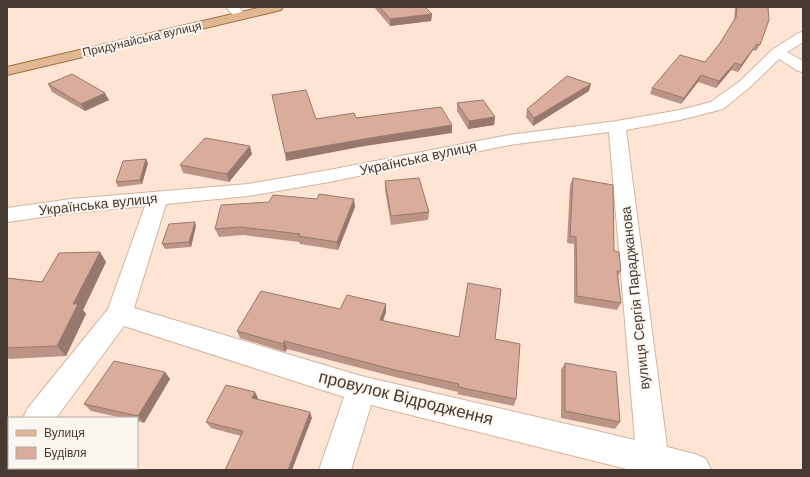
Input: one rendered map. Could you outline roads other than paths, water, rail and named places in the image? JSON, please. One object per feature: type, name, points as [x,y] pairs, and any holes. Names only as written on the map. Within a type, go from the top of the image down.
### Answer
[{"type":"main road","name":"Придунайська вулиця","points":[[7,71],[236,11],[277,7]]},
{"type":"street","name":"Українська вулиця","points":[[7,215],[71,206],[248,190],[329,176],[509,140],[617,126],[716,106],[744,84],[778,53],[803,36]]},
{"type":"street","points":[[778,53],[803,68]]},
{"type":"street","name":"вулиця Сергія Параджанова","points":[[617,126],[653,464]]},
{"type":"street","points":[[39,417],[119,314],[158,198]]},
{"type":"street","name":"провулок Відродження","points":[[119,314],[361,389],[653,464],[695,470]]},
{"type":"street","points":[[335,470],[361,389]]}]
